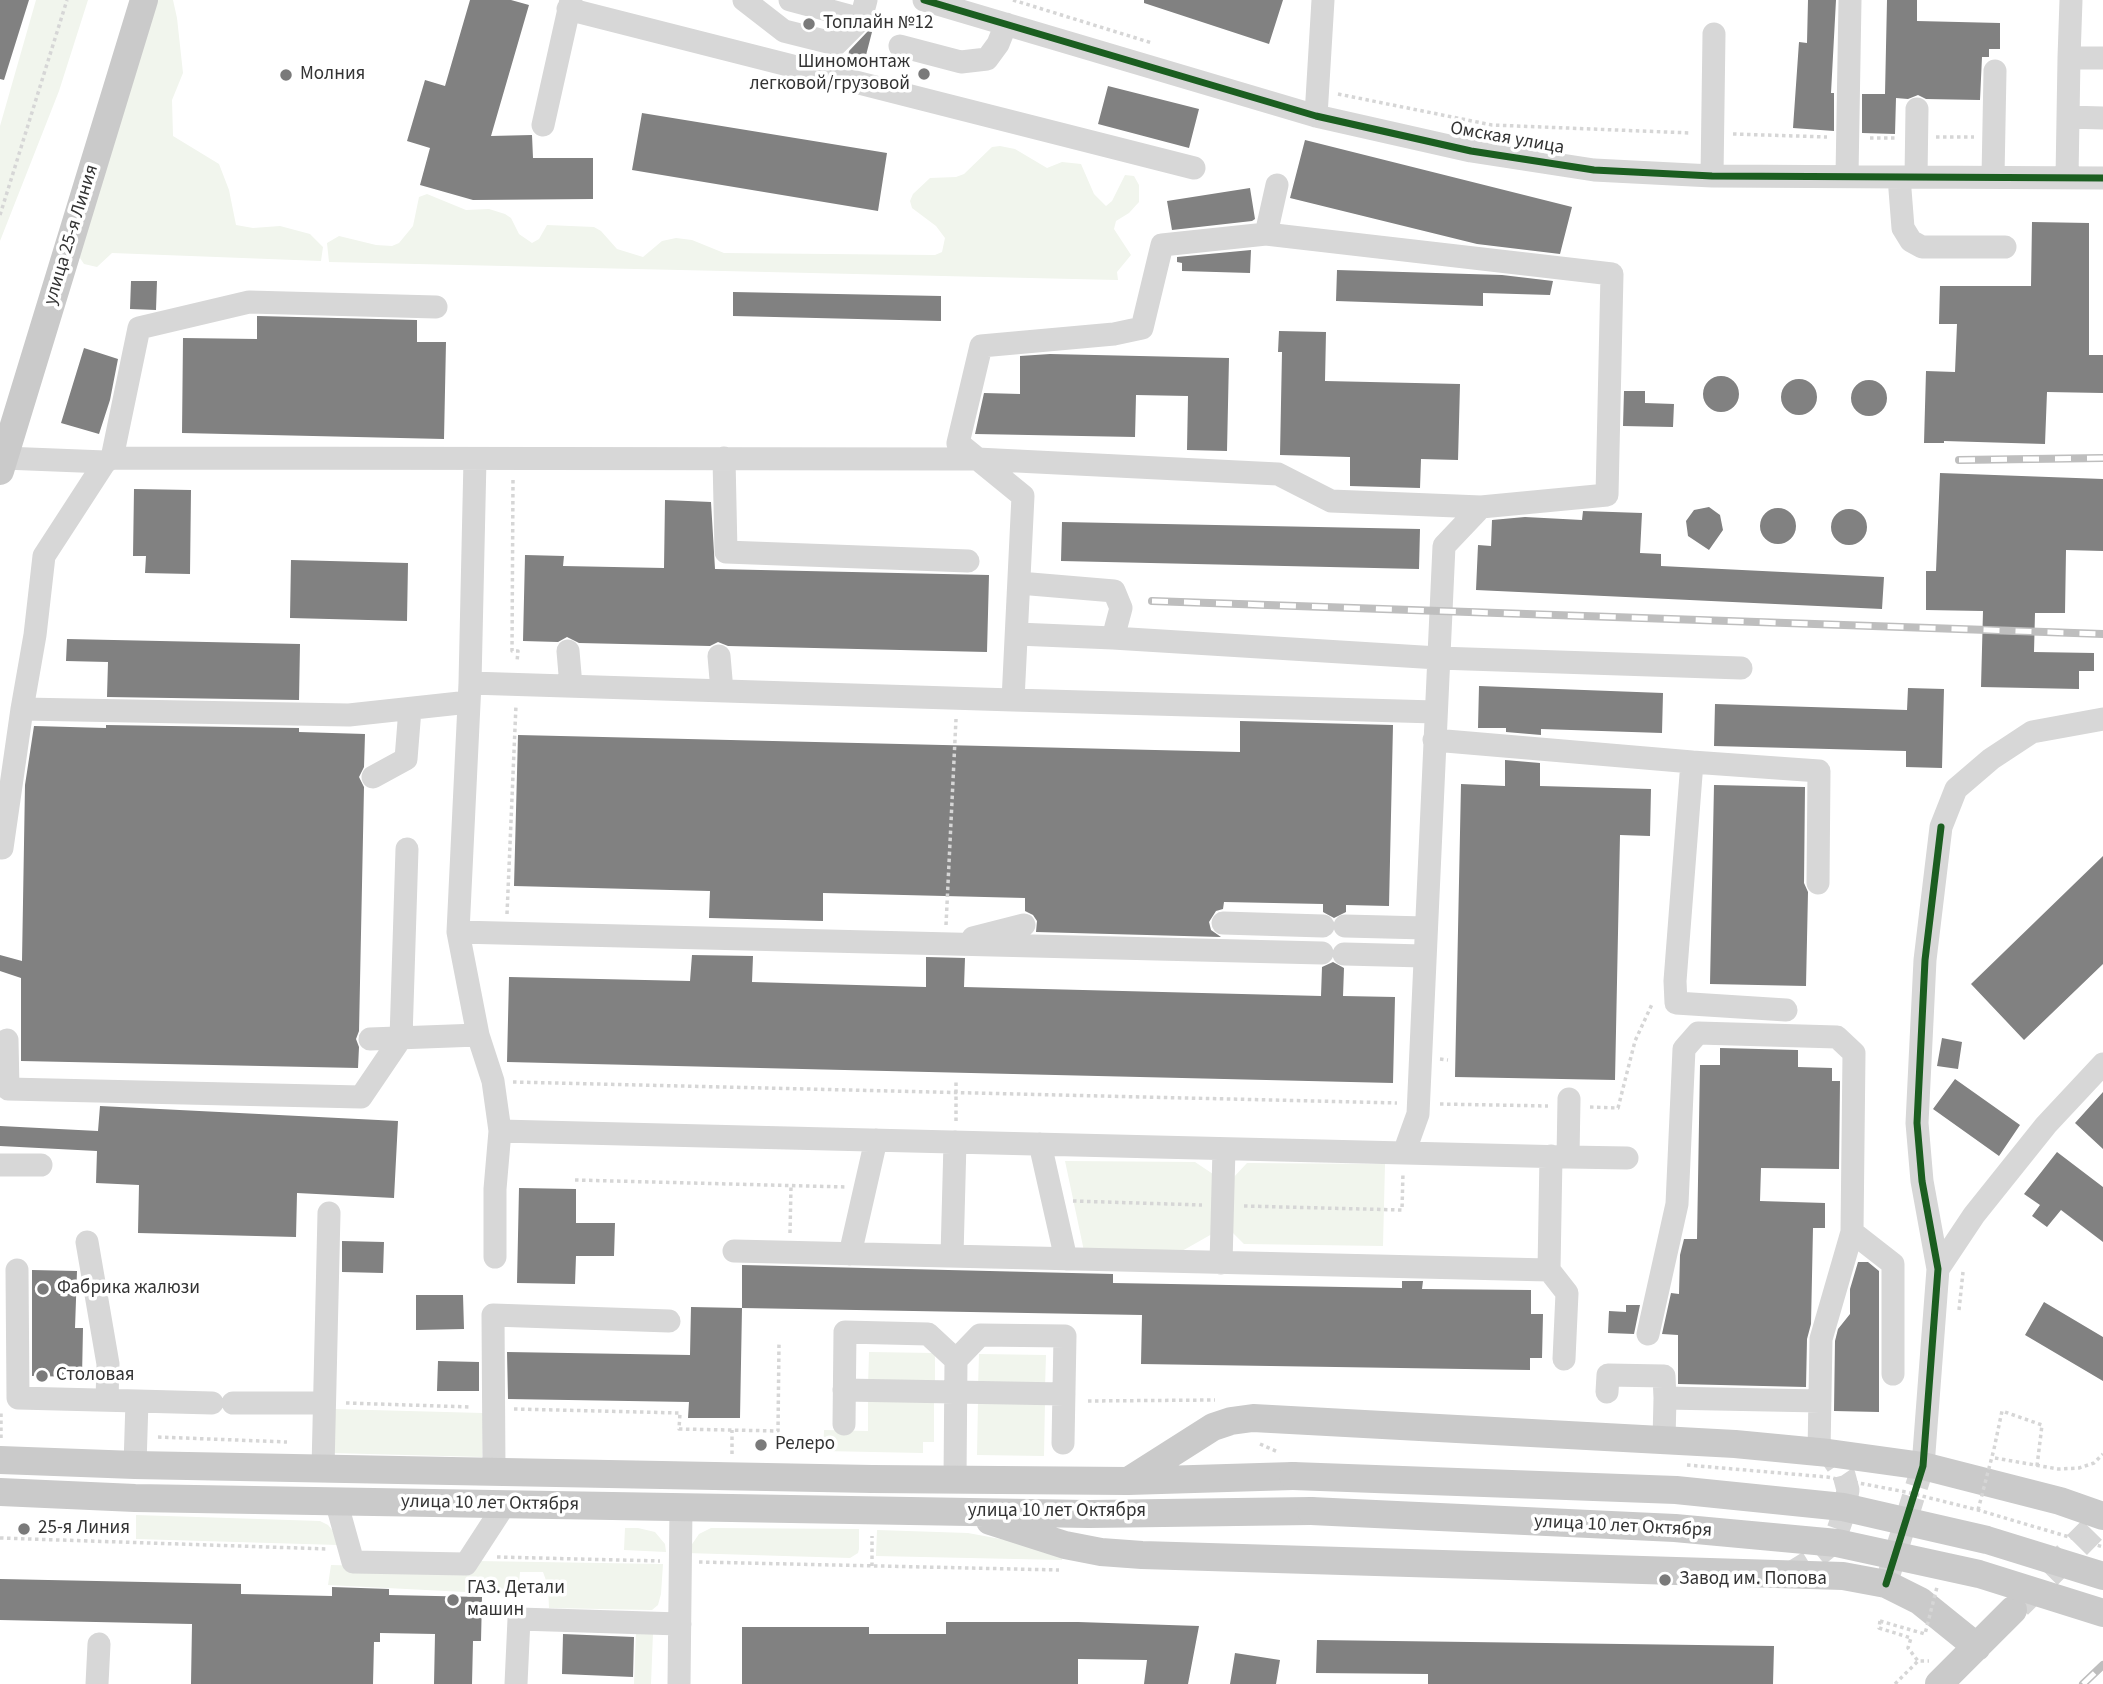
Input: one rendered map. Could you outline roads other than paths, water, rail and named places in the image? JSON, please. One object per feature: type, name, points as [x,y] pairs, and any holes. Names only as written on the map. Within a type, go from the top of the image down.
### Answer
[{"type":"main road","name":"улица 25-я Линия","points":[[2,464],[7,421],[144,0]]},
{"type":"main road","points":[[1128,1481],[1213,1427],[1253,1418],[1664,1440],[1819,1452],[1923,1466],[2060,1501],[2100,1528]]},
{"type":"main road","name":"улица 10 лет Октября","points":[[0,1460],[135,1465],[955,1479],[1128,1481],[1293,1476],[1676,1490],[1843,1507],[1987,1541],[2103,1576]]},
{"type":"main road","name":"улица 10 лет Октября","points":[[0,1492],[135,1498],[1089,1514],[1311,1511],[1675,1528],[1837,1543],[1979,1574],[2103,1613]]},
{"type":"main road","points":[[964,1512],[1065,1545],[1101,1552],[1186,1557],[1843,1576],[1886,1584],[1920,1601],[1977,1647]]},
{"type":"main road","points":[[1089,1514],[1084,1529],[1086,1541],[1101,1552]]},
{"type":"main road","points":[[1936,1673],[1977,1647],[2013,1610]]},
{"type":"street","points":[[744,0],[785,31],[836,44],[864,9]]},
{"type":"street","points":[[790,0],[864,9]]},
{"type":"street","name":"Омская улица","points":[[924,0],[1316,116],[1471,151],[1594,170],[1712,176],[2103,178]]},
{"type":"street","points":[[1316,116],[1323,0]]},
{"type":"street","points":[[1847,176],[1850,0]]},
{"type":"street","points":[[2067,177],[2071,0]]},
{"type":"street","points":[[543,125],[569,4],[1194,168]]},
{"type":"street","points":[[900,46],[961,62],[987,59],[998,44],[1006,24]]},
{"type":"street","points":[[1712,176],[1714,34]]},
{"type":"street","points":[[2069,58],[2103,58]]},
{"type":"street","points":[[1993,177],[1995,71]]},
{"type":"street","points":[[1917,108],[1916,137],[1908,177],[1903,228],[1911,241],[1922,247],[2005,247]]},
{"type":"street","points":[[2068,117],[2103,118]]},
{"type":"street","points":[[1266,234],[1277,185]]},
{"type":"street","points":[[2,464],[109,460],[475,458],[977,459],[1278,474],[1331,501],[1481,507],[1607,495],[1612,274],[1266,234],[1162,244],[1142,328],[1114,334],[981,346],[958,443],[977,459],[1023,496],[1013,700]]},
{"type":"street","points":[[2,848],[35,635],[44,556],[109,460],[139,328],[249,302],[436,307]]},
{"type":"street","points":[[475,458],[470,692],[458,932],[478,1035],[493,1081],[500,1131],[495,1188],[495,1258]]},
{"type":"street","points":[[724,458],[726,552],[968,561]]},
{"type":"street","points":[[1403,1163],[1418,1114],[1444,546],[1481,507]]},
{"type":"street","points":[[1019,583],[1114,591],[1121,608],[1113,638]]},
{"type":"street","points":[[1017,634],[1438,658],[1741,668]]},
{"type":"street","points":[[568,651],[571,686]]},
{"type":"street","points":[[719,656],[722,691]]},
{"type":"street","points":[[22,709],[349,715],[410,709],[470,692],[571,686],[1435,712]]},
{"type":"street","points":[[373,777],[407,759],[410,709]]},
{"type":"street","points":[[1923,1466],[1938,1269],[1922,1181],[1917,1123],[1924,960],[1941,827],[1956,789],[1991,759],[2032,732],[2103,719]]},
{"type":"street","points":[[1434,740],[1819,771],[1818,883]]},
{"type":"street","points":[[1692,762],[1675,981],[1676,1003],[1786,1010]]},
{"type":"street","points":[[7,1040],[8,1089],[361,1097],[401,1038],[407,849]]},
{"type":"street","points":[[1223,923],[1426,928]]},
{"type":"street","points":[[946,944],[1024,925]]},
{"type":"street","points":[[458,932],[1424,956]]},
{"type":"street","points":[[1648,1334],[1687,1152],[1684,1049],[1698,1033],[1837,1037],[1854,1053],[1852,1232],[1821,1339],[1819,1452]]},
{"type":"street","points":[[370,1039],[478,1035]]},
{"type":"street","points":[[1938,1269],[1974,1215],[2038,1135],[2103,1064]]},
{"type":"street","points":[[1564,1359],[1567,1293],[1549,1270],[1559,1157],[1569,1103]]},
{"type":"street","points":[[500,1131],[1224,1149],[1403,1163],[1559,1157],[1627,1158]]},
{"type":"street","points":[[850,1254],[876,1140]]},
{"type":"street","points":[[952,1256],[955,1142]]},
{"type":"street","points":[[1040,1144],[1066,1259]]},
{"type":"street","points":[[1222,1263],[1224,1149]]},
{"type":"street","points":[[0,1165],[41,1166]]},
{"type":"street","points":[[323,1468],[329,1213]]},
{"type":"street","points":[[1852,1232],[1893,1264],[1893,1374]]},
{"type":"street","points":[[87,1242],[108,1364],[107,1400]]},
{"type":"street","points":[[734,1251],[1549,1270]]},
{"type":"street","points":[[17,1269],[18,1398],[324,1403]]},
{"type":"street","points":[[494,1471],[493,1408],[484,1316],[668,1321]]},
{"type":"street","points":[[844,1424],[845,1332],[928,1334],[956,1360]]},
{"type":"street","points":[[955,1479],[956,1360],[980,1335],[1065,1336],[1063,1443]]},
{"type":"street","points":[[1607,1392],[1608,1375],[1664,1376],[1664,1440]]},
{"type":"street","points":[[844,1390],[1064,1394]]},
{"type":"street","points":[[1665,1398],[1820,1401]]},
{"type":"street","points":[[135,1465],[137,1401]]},
{"type":"street","points":[[336,1501],[353,1562],[453,1564],[466,1564],[505,1504]]},
{"type":"street","points":[[679,1684],[681,1507]]},
{"type":"street","points":[[516,1684],[519,1619],[680,1624]]},
{"type":"street","points":[[97,1684],[99,1644]]},
{"type":"tunnel","points":[[1789,1574],[1828,1547],[1844,1513],[1848,1490],[1844,1475],[1829,1453]]},
{"type":"tunnel","points":[[1886,1584],[1923,1466]]},
{"type":"tunnel","points":[[2018,1605],[2092,1530]]},
{"type":"railway","points":[[1959,460],[2103,458]]},
{"type":"railway","points":[[1152,601],[2103,634]]},
{"type":"railway","points":[[2083,1684],[2103,1665]]},
{"type":"place","name":"Топлайн №12","points":[[809,24]]},
{"type":"place","name":"Шиномонтаж легковой/грузовой","points":[[924,74]]},
{"type":"place","name":"Молния","points":[[286,75]]},
{"type":"place","name":"Фабрика жалюзи","points":[[43,1289]]},
{"type":"place","name":"Столовая","points":[[42,1376]]},
{"type":"place","name":"Релеро","points":[[761,1445]]},
{"type":"place","name":"25-я Линия","points":[[24,1529]]},
{"type":"place","name":"Завод им. Попова","points":[[1665,1580]]},
{"type":"place","name":"ГАЗ. Детали машин","points":[[453,1600]]}]
